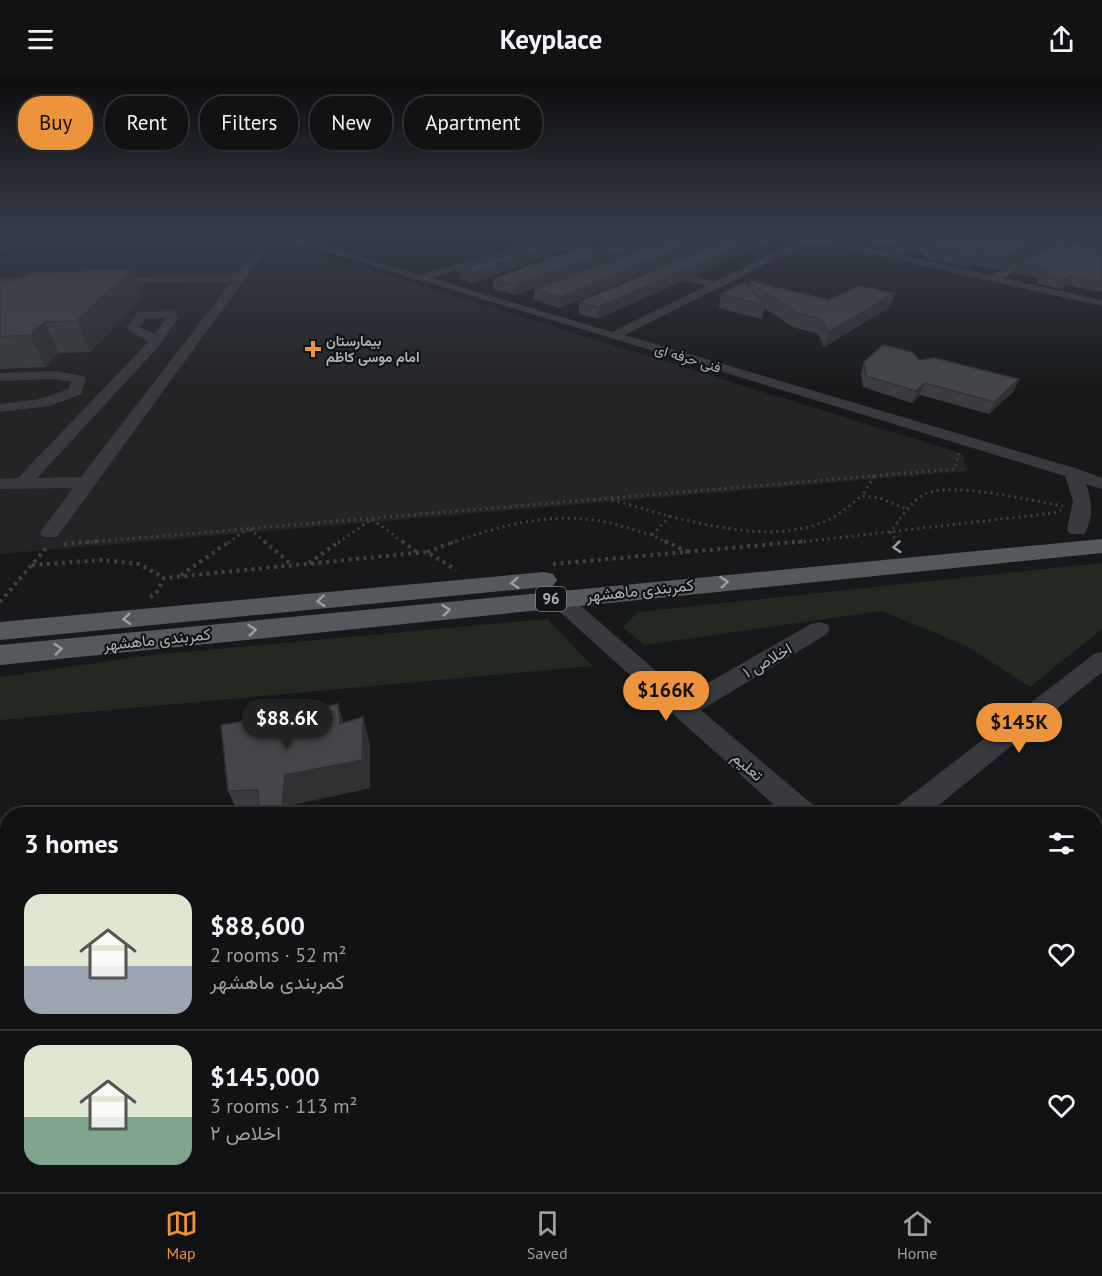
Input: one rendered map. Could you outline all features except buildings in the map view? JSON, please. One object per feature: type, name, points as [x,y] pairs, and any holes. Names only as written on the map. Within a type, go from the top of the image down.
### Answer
[{"type":"main road","name":"کمربندی ماهشهر","points":[[0,631],[1082,521]]},
{"type":"main road","name":"کمربندی ماهشهر","points":[[0,655],[1102,546]]},
{"type":"street","points":[[171,294],[177,286]]},
{"type":"street","points":[[50,533],[234,286]]},
{"type":"street","name":"فنی حرفه ای","points":[[446,286],[1072,473],[1102,484]]},
{"type":"street","points":[[466,292],[482,286]]},
{"type":"street","points":[[613,336],[713,286]]},
{"type":"street","points":[[1025,286],[1102,303]]},
{"type":"street","points":[[507,304],[529,296]]},
{"type":"street","points":[[553,318],[573,309]]},
{"type":"street","points":[[22,484],[154,342]]},
{"type":"street","points":[[0,377],[55,375],[79,379],[76,391],[60,399],[34,406],[0,408]]},
{"type":"street","points":[[1072,473],[1081,491],[1082,521]]},
{"type":"street","points":[[0,484],[86,482]]},
{"type":"street","name":"تعلیم","points":[[558,598],[795,807]]},
{"type":"street","name":"اخلاص ۱","points":[[683,709],[819,629]]},
{"type":"street","points":[[917,807],[1102,660]]},
{"type":"path","points":[[0,602],[48,546],[955,469],[960,452],[969,455]]},
{"type":"path","points":[[607,499],[762,531],[794,531],[828,521],[862,496],[874,476]]},
{"type":"path","points":[[895,539],[909,510],[928,492],[952,489],[1082,521]]},
{"type":"path","points":[[862,496],[880,498],[909,510]]},
{"type":"path","points":[[1064,497],[1082,521]]},
{"type":"path","points":[[548,564],[895,539],[1054,513],[1082,521]]},
{"type":"path","points":[[652,535],[672,514]]},
{"type":"path","points":[[372,519],[418,553]]},
{"type":"path","points":[[307,564],[372,519]]},
{"type":"path","points":[[32,565],[102,560],[139,564],[164,578],[179,577],[427,552],[493,528],[526,520],[591,519],[652,535],[690,553]]},
{"type":"path","points":[[248,529],[293,566]]},
{"type":"path","points":[[179,577],[248,529]]},
{"type":"path","points":[[427,552],[456,570]]},
{"type":"path","points":[[146,598],[156,594],[164,578]]},
{"type":"shaded area","name":"بیمارستان امام موسی کاظم","points":[[0,286],[423,286],[963,454],[967,471],[0,554]]},
{"type":"shaded area","points":[[1102,563],[1102,629],[1030,687],[967,646],[881,611],[644,645],[623,627],[638,612]]},
{"type":"shaded area","points":[[547,619],[593,666],[0,720],[0,677],[151,655]]},
{"type":"place","name":"بیمارستان امام موسی کاظم","points":[[313,349]]}]
